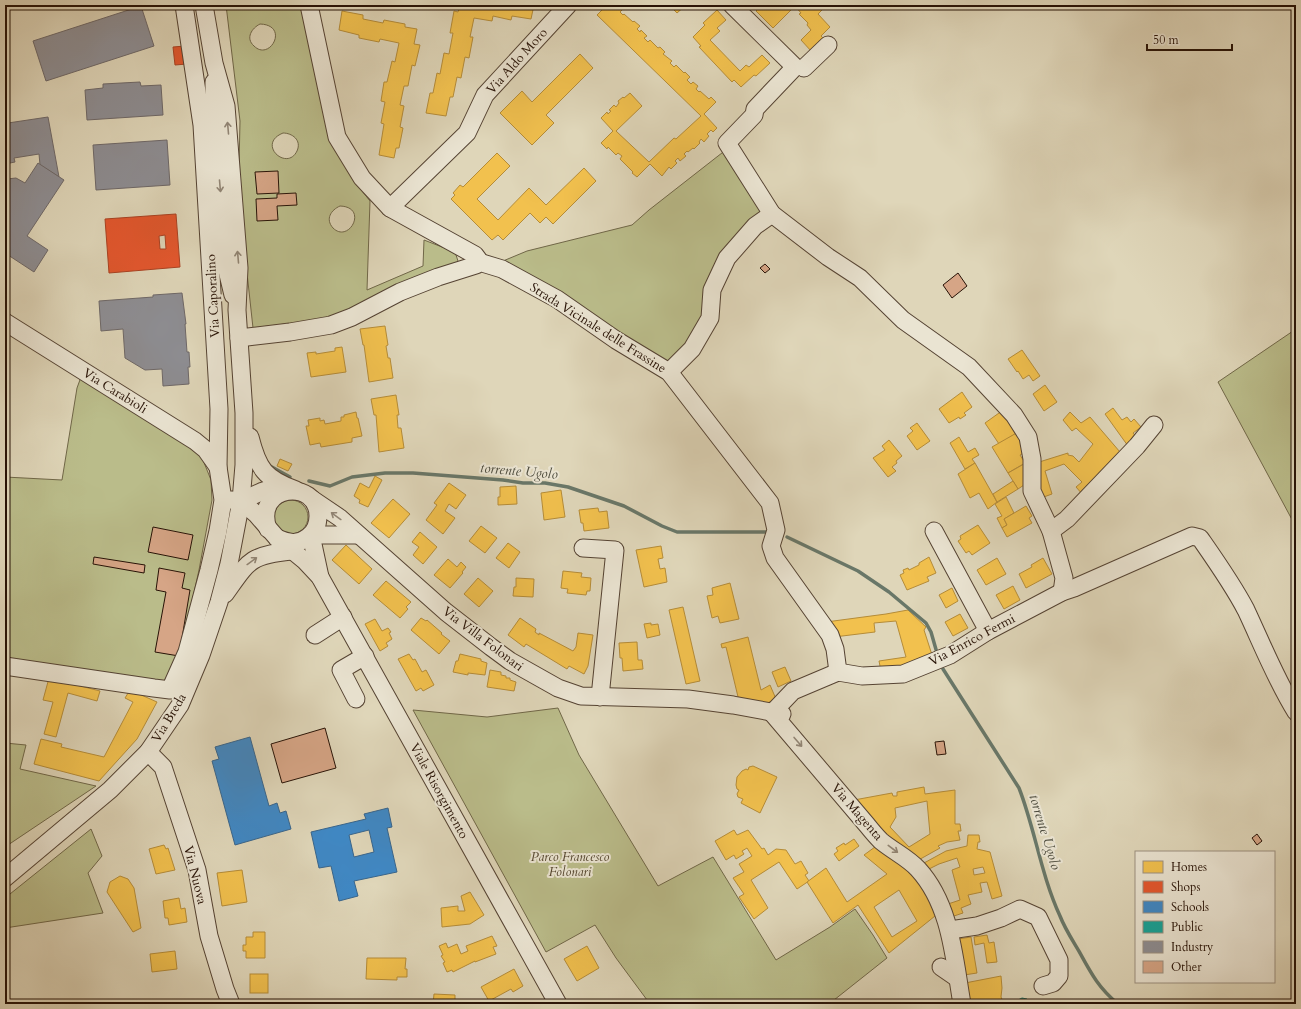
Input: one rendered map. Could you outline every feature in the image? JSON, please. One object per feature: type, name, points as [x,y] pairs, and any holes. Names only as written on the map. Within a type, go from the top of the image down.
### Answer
[{"type":"street","name":"Via Caporalino","points":[[184,5],[208,125],[227,270],[237,310]]},
{"type":"street","name":"Via Caporalino","points":[[204,5],[214,63],[226,106],[239,268],[237,310],[244,413],[244,465]]},
{"type":"street","points":[[239,338],[331,325],[352,317],[400,292],[438,276],[476,265],[479,262],[475,255],[410,225],[384,206],[362,178],[337,136],[309,5]]},
{"type":"street","name":"Via Aldo Moro","points":[[384,206],[467,133],[485,95],[568,5]]},
{"type":"street","points":[[732,5],[802,68]]},
{"type":"street","points":[[828,45],[755,109],[754,114],[727,143],[772,214],[828,257],[860,278],[903,320],[969,367],[1014,415],[1028,437],[1032,459],[1032,491],[1051,531],[1064,578],[1062,592]]},
{"type":"street","name":"Via Caporalino","points":[[214,63],[208,125],[219,410],[218,467]]},
{"type":"street","points":[[669,372],[692,349],[710,318],[712,290],[727,258],[755,226],[772,214]]},
{"type":"street","name":"Strada Vicinale delle Frassine","points":[[479,262],[502,269],[556,300],[616,340],[669,372],[770,503],[776,530],[771,546],[775,558],[830,635],[835,649],[838,672]]},
{"type":"street","name":"Via Carabioli","points":[[5,322],[195,441],[206,450],[218,467]]},
{"type":"street","points":[[244,413],[255,457],[268,475],[297,492],[316,505],[318,520],[316,528],[304,540],[295,543],[286,542],[273,534],[266,521],[266,512],[268,504],[281,492],[289,490],[297,492]]},
{"type":"street","points":[[1051,531],[1067,519],[1137,446],[1154,425]]},
{"type":"street","name":"Via Breda","points":[[5,878],[110,790],[148,752],[180,705],[201,655],[219,602],[229,564],[241,501],[244,465]]},
{"type":"street","name":"Via Breda","points":[[5,666],[170,690],[180,669],[189,644],[218,531],[223,500],[218,467]]},
{"type":"street","points":[[223,500],[241,501],[263,491],[297,492]]},
{"type":"street","name":"Via Villa Folonari","points":[[297,492],[340,518],[358,536],[446,612],[510,661],[558,688],[581,696],[688,699],[780,713]]},
{"type":"street","name":"Viale Risorgimento","points":[[241,501],[256,514],[273,534],[291,551],[305,561],[320,577],[558,1004]]},
{"type":"street","points":[[934,531],[988,631]]},
{"type":"street","points":[[311,534],[358,536]]},
{"type":"street","name":"Viale Risorgimento","points":[[311,534],[320,577]]},
{"type":"street","name":"Via Enrico Fermi","points":[[838,672],[862,676],[903,674],[950,654],[988,631],[1062,592],[1192,536],[1200,538],[1221,567],[1245,609],[1261,645],[1296,712]]},
{"type":"street","points":[[583,548],[615,550],[600,697]]},
{"type":"street","points":[[219,602],[251,560],[277,552],[291,551]]},
{"type":"street","points":[[316,638],[346,622]]},
{"type":"street","points":[[356,699],[341,670],[365,656]]},
{"type":"street","points":[[780,713],[793,690],[838,672]]},
{"type":"street","name":"Via Magenta","points":[[780,713],[867,825],[881,840],[918,868],[932,887],[950,930],[962,1004]]},
{"type":"street","name":"Via Nuova","points":[[148,752],[163,767],[197,870],[209,936],[231,1004]]},
{"type":"street","points":[[950,930],[977,926],[1001,918],[1020,909],[1038,917],[1059,960],[1059,976],[1053,982],[1043,986]]},
{"type":"street","points":[[941,967],[957,978]]},
{"type":"green space","points":[[226,5],[303,5],[320,97],[334,145],[359,187],[370,201],[367,290],[423,266],[424,240],[455,252],[459,264],[345,312],[317,320],[253,328],[242,227],[239,167],[240,121]],"holes":[[[260,24],[269,26],[274,30],[276,36],[271,46],[260,50],[254,46],[250,40],[252,31]],[[283,133],[290,134],[297,140],[297,151],[292,157],[287,159],[281,157],[276,154],[273,149],[272,143],[275,138]],[[340,206],[349,208],[353,212],[355,218],[350,228],[339,232],[333,228],[329,218],[334,210]]]},
{"type":"green space","points":[[727,149],[767,211],[750,223],[706,318],[669,366],[503,261],[527,251],[632,225]]},
{"type":"green space","points":[[1296,329],[1296,527],[1218,382]]},
{"type":"green space","points":[[81,377],[191,444],[201,455],[211,480],[212,500],[199,570],[180,656],[167,684],[5,662],[5,477],[62,480],[77,388]]},
{"type":"green space","points":[[288,500],[294,500],[303,505],[307,511],[307,523],[303,529],[294,534],[288,534],[279,529],[274,520],[274,514],[279,505]]},
{"type":"green space","name":"Parco Francesco Folonari","points":[[558,708],[579,755],[658,886],[713,857],[776,960],[830,927],[855,909],[887,958],[829,1004],[650,1004],[616,958],[595,925],[546,952],[413,710],[487,717]]},
{"type":"green space","points":[[5,743],[26,745],[20,769],[96,786],[5,847]]},
{"type":"green space","points":[[91,829],[102,856],[88,873],[103,913],[5,928],[5,898]]},
{"type":"building: Homes","points":[[460,5],[534,5],[531,19],[512,16],[511,20],[493,16],[492,21],[474,18],[470,37],[473,37],[469,58],[465,57],[461,78],[457,77],[453,97],[450,97],[446,116],[426,113],[430,93],[433,93],[437,73],[440,74],[444,53],[449,54],[453,33],[450,33],[454,11],[458,12]]},
{"type":"building: Homes","points":[[607,5],[613,5],[615,7],[616,5],[622,10],[620,12],[623,15],[624,14],[640,26],[637,29],[640,32],[641,30],[647,36],[644,38],[648,42],[650,40],[658,48],[660,47],[665,52],[663,54],[672,61],[670,63],[674,67],[676,65],[690,77],[687,80],[691,84],[693,82],[698,86],[696,89],[699,92],[700,91],[709,99],[711,97],[716,102],[704,114],[717,128],[713,132],[711,130],[707,134],[709,136],[704,142],[701,139],[699,142],[700,143],[694,149],[693,148],[688,152],[687,151],[684,154],[686,156],[680,161],[678,158],[675,161],[677,163],[671,169],[669,167],[662,176],[650,164],[637,177],[632,173],[633,172],[620,159],[622,156],[618,153],[616,155],[608,147],[607,149],[601,143],[613,131],[601,118],[607,112],[608,114],[611,111],[609,110],[614,105],[616,107],[619,103],[618,101],[630,93],[642,106],[616,131],[649,162],[674,138],[676,139],[701,116],[597,15]]},
{"type":"building: Homes","points":[[669,5],[686,5],[677,13]]},
{"type":"building: Homes","points":[[762,5],[817,5],[822,10],[818,14],[830,27],[821,36],[825,40],[812,52],[801,40],[811,30],[807,25],[808,23],[799,14],[801,13],[795,6],[773,28],[756,11]]},
{"type":"building: Homes","points":[[717,10],[726,20],[717,28],[720,31],[710,40],[740,71],[746,65],[749,67],[762,55],[770,63],[741,87],[734,80],[732,82],[699,47],[701,46],[693,37],[705,25],[703,23]]},
{"type":"building: Homes","points":[[342,11],[363,15],[363,19],[383,23],[384,20],[405,24],[405,27],[417,29],[414,44],[420,45],[415,66],[412,65],[408,86],[404,86],[400,105],[404,106],[400,127],[403,128],[399,148],[396,148],[394,158],[379,155],[384,124],[381,123],[385,102],[381,101],[384,82],[387,82],[392,61],[395,62],[399,43],[380,39],[379,42],[359,38],[359,35],[339,30]]},
{"type":"building: Homes","points":[[580,54],[593,68],[546,115],[554,123],[532,145],[500,113],[522,91],[532,102]]},
{"type":"building: Homes","points":[[497,153],[510,166],[477,199],[498,220],[529,188],[546,205],[584,168],[596,181],[553,224],[546,217],[540,223],[530,213],[503,240],[498,235],[492,240],[451,199],[455,195],[453,193],[460,185],[463,187]]},
{"type":"building: Homes","points":[[385,326],[388,345],[386,346],[388,358],[390,358],[393,378],[369,382],[364,345],[360,329]]},
{"type":"building: Homes","points":[[342,347],[346,372],[311,377],[307,353],[316,352],[316,354],[335,351],[335,348]]},
{"type":"building: Homes","points":[[1022,350],[1040,376],[1033,381],[1029,375],[1023,379],[1008,359]]},
{"type":"building: Homes","points":[[1045,385],[1057,402],[1044,411],[1033,394]]},
{"type":"building: Homes","points":[[962,392],[972,407],[964,413],[966,415],[949,423],[939,409]]},
{"type":"building: Homes","points":[[396,395],[399,415],[397,415],[398,428],[401,428],[404,448],[379,452],[376,415],[374,415],[371,399]]},
{"type":"building: Homes","points":[[1006,408],[1020,431],[999,444],[985,423]]},
{"type":"building: Homes","points":[[1113,408],[1122,420],[1127,417],[1131,422],[1134,419],[1141,427],[1133,433],[1138,439],[1128,446],[1105,414]]},
{"type":"building: Homes","points":[[356,412],[362,436],[352,438],[352,442],[321,447],[320,443],[310,445],[306,426],[309,426],[308,420],[320,418],[320,421],[324,420],[325,424],[341,421],[341,417],[344,417],[344,415]]},
{"type":"building: Homes","points":[[1070,412],[1081,423],[1090,417],[1120,452],[1113,458],[1104,473],[1083,495],[1076,487],[1082,482],[1064,464],[1045,471],[1052,494],[1041,498],[1036,463],[1068,453],[1068,455],[1073,456],[1079,462],[1093,444],[1076,428],[1072,431],[1063,420]]},
{"type":"building: Homes","points":[[917,423],[930,441],[917,450],[907,436],[913,431],[910,428]]},
{"type":"building: Homes","points":[[1020,431],[1029,450],[1020,455],[1025,463],[1008,473],[992,447]]},
{"type":"building: Homes","points":[[959,437],[968,452],[975,448],[979,455],[972,459],[975,463],[965,469],[950,443]]},
{"type":"building: Homes","points":[[889,440],[902,456],[892,467],[896,471],[888,477],[873,458],[885,450],[882,446]]},
{"type":"building: Homes","points":[[280,459],[292,464],[288,471],[277,466]]},
{"type":"building: Homes","points":[[975,463],[997,502],[988,509],[979,493],[970,498],[958,474]]},
{"type":"building: Homes","points":[[1024,464],[1030,481],[1018,489],[1008,473]]},
{"type":"building: Homes","points":[[375,476],[382,480],[368,507],[359,503],[360,500],[354,496],[360,483],[369,488]]},
{"type":"building: Homes","points":[[1013,481],[1018,489],[997,502],[993,494]]},
{"type":"building: Homes","points":[[449,483],[466,495],[456,509],[449,504],[445,511],[455,518],[443,534],[426,520],[437,505],[434,503]]},
{"type":"building: Homes","points":[[516,486],[517,504],[498,505],[500,487]]},
{"type":"building: Homes","points":[[561,490],[565,517],[544,520],[541,493]]},
{"type":"building: Homes","points":[[1006,497],[1014,513],[1004,519],[1007,525],[1002,528],[997,518],[1002,516],[995,504]]},
{"type":"building: Homes","points":[[393,499],[410,514],[389,538],[371,523]]},
{"type":"building: Homes","points":[[1026,506],[1032,516],[1029,518],[1032,523],[1007,537],[1002,528],[1007,525],[1004,519]]},
{"type":"building: Homes","points":[[598,508],[599,512],[607,511],[609,528],[584,531],[579,510]]},
{"type":"building: Homes","points":[[978,525],[990,543],[972,555],[969,551],[966,553],[958,541],[961,539],[960,536]]},
{"type":"building: Homes","points":[[481,526],[497,538],[485,553],[469,541]]},
{"type":"building: Homes","points":[[420,532],[437,547],[423,564],[413,555],[419,547],[412,542]]},
{"type":"building: Homes","points":[[508,543],[520,552],[509,568],[496,558]]},
{"type":"building: Homes","points":[[346,545],[372,569],[359,584],[332,560]]},
{"type":"building: Homes","points":[[661,546],[663,558],[658,559],[660,569],[665,568],[667,582],[644,587],[636,550]]},
{"type":"building: Homes","points":[[929,557],[936,573],[927,577],[929,581],[907,590],[900,575],[904,573],[903,570],[908,568],[909,570],[919,565],[919,563]]},
{"type":"building: Homes","points":[[997,558],[1006,574],[986,585],[977,570]]},
{"type":"building: Homes","points":[[1043,558],[1052,574],[1026,588],[1019,574],[1032,567],[1031,565]]},
{"type":"building: Homes","points":[[448,559],[457,567],[461,562],[466,567],[462,572],[463,573],[450,588],[434,575]]},
{"type":"building: Homes","points":[[563,571],[582,573],[581,577],[591,578],[590,591],[587,591],[586,595],[567,593],[568,589],[561,588]]},
{"type":"building: Homes","points":[[478,578],[493,591],[479,607],[464,594]]},
{"type":"building: Homes","points":[[516,578],[534,579],[533,597],[513,596],[514,587],[516,587]]},
{"type":"building: Homes","points":[[386,581],[411,602],[406,607],[408,609],[400,618],[373,595]]},
{"type":"building: Homes","points":[[730,583],[739,619],[720,623],[718,616],[712,618],[707,596],[713,595],[712,588]]},
{"type":"building: Homes","points":[[1013,586],[1020,600],[1004,609],[996,595]]},
{"type":"building: Homes","points":[[952,588],[958,601],[946,608],[939,595]]},
{"type":"building: Homes","points":[[683,607],[700,681],[686,684],[669,610]]},
{"type":"building: Homes","points":[[908,610],[926,627],[924,630],[933,658],[881,671],[879,661],[906,657],[896,621],[874,623],[875,632],[834,637],[826,622],[886,614]]},
{"type":"building: Homes","points":[[960,614],[968,628],[953,636],[945,622]]},
{"type":"building: Homes","points":[[421,618],[426,621],[427,620],[450,641],[439,654],[411,630]]},
{"type":"building: Homes","points":[[520,618],[536,629],[535,632],[539,635],[539,633],[573,651],[576,647],[578,633],[593,635],[588,666],[584,674],[569,666],[567,669],[526,644],[524,647],[508,635]]},
{"type":"building: Homes","points":[[375,619],[382,631],[388,628],[391,632],[389,633],[392,639],[386,643],[388,646],[380,651],[365,624]]},
{"type":"building: Homes","points":[[651,623],[651,625],[658,624],[660,635],[647,638],[644,624]]},
{"type":"building: Homes","points":[[748,637],[761,690],[770,685],[776,699],[761,706],[739,701],[726,647],[722,648],[721,644]]},
{"type":"building: Homes","points":[[637,642],[638,660],[642,660],[643,669],[623,671],[619,643]]},
{"type":"building: Homes","points":[[409,654],[413,660],[415,659],[422,672],[426,670],[434,685],[423,691],[421,688],[416,691],[398,659]]},
{"type":"building: Homes","points":[[460,654],[481,659],[481,661],[487,663],[485,675],[468,673],[468,675],[453,672]]},
{"type":"building: Homes","points":[[785,667],[791,681],[778,687],[772,672]]},
{"type":"building: Homes","points":[[490,670],[501,672],[501,675],[506,676],[506,678],[510,678],[510,680],[516,682],[514,691],[487,687]]},
{"type":"building: Homes","points":[[49,678],[100,691],[97,701],[68,693],[56,737],[44,734],[53,702],[43,700]]},
{"type":"building: Homes","points":[[130,690],[157,702],[137,739],[99,781],[34,764],[41,739],[62,744],[61,747],[104,757],[133,702],[125,698]]},
{"type":"building: Homes","points":[[753,766],[777,777],[760,813],[741,803],[743,799],[738,797],[737,794],[739,790],[737,789],[736,785],[737,777],[742,771],[746,769],[748,770],[749,767]]},
{"type":"building: Homes","points":[[924,787],[925,794],[955,790],[955,824],[960,824],[961,831],[958,831],[960,840],[947,842],[938,846],[940,848],[915,862],[897,849],[854,800],[892,793],[893,796],[897,796],[897,792]],"holes":[[[927,801],[930,834],[909,847],[890,827],[896,817],[895,808]]]},
{"type":"building: Homes","points":[[734,830],[737,835],[748,830],[762,849],[764,848],[768,855],[776,849],[786,850],[795,864],[801,861],[808,873],[805,875],[809,881],[797,889],[779,862],[751,880],[768,908],[754,919],[739,897],[744,894],[733,878],[744,872],[739,864],[752,856],[747,848],[742,851],[744,854],[736,859],[734,855],[726,860],[715,841]]},
{"type":"building: Homes","points":[[968,835],[979,835],[980,842],[978,842],[977,849],[990,852],[1002,896],[992,899],[987,882],[980,883],[982,892],[968,895],[971,904],[961,908],[963,913],[951,917],[945,905],[960,900],[952,870],[960,867],[957,858],[927,870],[924,863],[946,851],[967,846]],"holes":[[[983,867],[985,873],[974,875],[973,869]]]},
{"type":"building: Homes","points":[[854,839],[859,846],[839,861],[834,854],[838,851],[836,848],[844,843],[845,845]]},
{"type":"building: Homes","points":[[879,844],[920,877],[940,912],[889,953],[858,905],[833,923],[807,882],[826,868],[847,902],[887,874],[864,855]],"holes":[[[899,890],[917,921],[892,937],[874,907]]]},
{"type":"building: Homes","points":[[164,845],[166,849],[168,848],[175,870],[156,874],[149,849]]},
{"type":"building: Homes","points":[[242,870],[247,902],[222,906],[217,873]]},
{"type":"building: Homes","points":[[120,876],[128,879],[134,888],[141,928],[133,932],[107,892],[110,882]]},
{"type":"building: Homes","points":[[470,892],[484,915],[470,924],[442,927],[441,908],[458,906],[458,911],[465,911],[461,896]]},
{"type":"building: Homes","points":[[179,898],[181,909],[185,908],[187,922],[169,925],[168,918],[165,918],[163,901]]},
{"type":"building: Homes","points":[[253,932],[265,932],[265,958],[246,958],[246,951],[243,951],[243,945],[246,945],[246,937],[253,937]]},
{"type":"building: Homes","points":[[987,935],[989,943],[994,942],[997,962],[987,963],[984,943],[975,945],[974,937]]},
{"type":"building: Homes","points":[[492,936],[497,946],[493,947],[496,954],[475,961],[453,972],[452,970],[447,972],[439,946],[446,943],[448,948],[457,944],[461,954],[468,951],[466,946]]},
{"type":"building: Homes","points":[[971,937],[977,973],[964,975],[958,939]]},
{"type":"building: Homes","points":[[587,946],[599,968],[577,981],[564,959]]},
{"type":"building: Homes","points":[[175,951],[177,969],[152,972],[150,954]]},
{"type":"building: Homes","points":[[367,958],[406,958],[405,969],[407,969],[407,977],[397,977],[397,980],[366,979]]},
{"type":"building: Homes","points":[[514,969],[523,986],[513,992],[511,989],[489,1001],[481,987]]},
{"type":"building: Homes","points":[[250,974],[268,974],[268,993],[250,993]]},
{"type":"building: Homes","points":[[1001,976],[1001,997],[1004,1004],[969,1004],[965,983]]},
{"type":"building: Homes","points":[[434,994],[455,995],[455,1004],[433,1004]]},
{"type":"building: Shops","points":[[185,46],[187,64],[175,65],[173,47]]},
{"type":"building: Shops","points":[[176,214],[180,267],[109,273],[105,219]],"holes":[[[165,235],[166,249],[160,249],[159,236]]]},
{"type":"building: Schools","points":[[250,737],[269,806],[277,803],[280,813],[286,811],[291,829],[235,845],[212,761],[219,759],[215,747]]},
{"type":"building: Schools","points":[[388,808],[392,827],[387,828],[397,872],[354,881],[358,896],[339,901],[331,866],[319,868],[311,832],[366,819],[364,814]],"holes":[[[369,830],[374,852],[354,857],[349,835]]]},
{"type":"building: Public","points":[[1022,998],[1027,999],[1030,1004],[1016,1004],[1018,1000]]},
{"type":"building: Industry","points":[[141,6],[154,46],[46,81],[33,41]]},
{"type":"building: Industry","points":[[140,82],[141,86],[161,85],[163,115],[87,120],[85,90],[103,88],[103,84]]},
{"type":"building: Industry","points":[[5,107],[8,123],[48,117],[59,177],[40,165],[39,154],[14,158],[15,162],[5,164]]},
{"type":"building: Industry","points":[[167,140],[170,185],[96,190],[93,145]]},
{"type":"building: Industry","points":[[38,163],[64,180],[27,236],[48,250],[34,272],[5,253],[5,182],[7,179],[16,178],[25,183]]},
{"type":"building: Industry","points":[[182,293],[186,324],[187,352],[189,352],[189,384],[163,386],[162,369],[145,370],[125,358],[123,329],[101,331],[99,301]]},
{"type":"building: Other","points":[[278,171],[279,193],[257,194],[255,172]]},
{"type":"building: Other","points":[[296,193],[297,205],[277,206],[278,220],[257,221],[256,199],[277,198],[277,194]]},
{"type":"building: Other","points":[[765,264],[770,269],[765,273],[760,268]]},
{"type":"building: Other","points":[[958,273],[967,286],[952,298],[943,285]]},
{"type":"building: Other","points":[[153,527],[193,535],[188,560],[148,552]]},
{"type":"building: Other","points":[[94,557],[145,565],[144,573],[93,564]]},
{"type":"building: Other","points":[[159,568],[185,573],[182,588],[190,590],[179,656],[155,652],[166,592],[156,590]]},
{"type":"building: Other","points":[[325,728],[336,768],[282,783],[271,744]]},
{"type":"building: Other","points":[[944,741],[946,754],[937,755],[935,742]]},
{"type":"building: Other","points":[[1257,834],[1262,841],[1257,845],[1252,838]]},
{"type":"waterway","points":[[270,466],[290,477]]},
{"type":"waterway","name":"torrente Ugolo","points":[[309,481],[330,486],[352,477],[385,473],[413,473],[523,483],[545,483],[568,487],[624,506],[662,526],[677,532],[769,532]]},
{"type":"waterway","points":[[787,537],[858,571],[889,592],[926,623],[931,632],[937,653]]},
{"type":"waterway","name":"torrente Ugolo","points":[[943,669],[1019,788],[1053,900],[1062,921],[1096,981],[1118,1004]]}]
